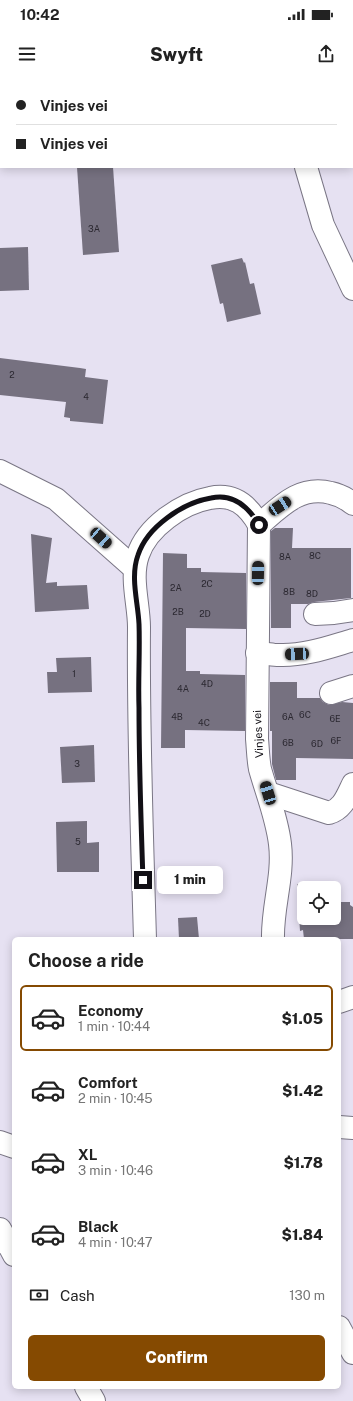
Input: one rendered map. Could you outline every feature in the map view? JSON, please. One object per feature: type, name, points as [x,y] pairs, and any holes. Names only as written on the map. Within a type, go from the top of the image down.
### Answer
[{"type":"street","points":[[306,168],[323,225],[353,289]]},
{"type":"street","points":[[0,471],[56,499],[134,568]]},
{"type":"street","points":[[145,937],[138,710],[139,624],[134,568],[138,554],[145,540],[157,527],[185,506],[199,500],[226,496],[235,499],[247,509],[259,525],[280,506],[299,494],[312,491],[324,491],[336,494],[346,498],[353,504]]},
{"type":"street","name":"Vinjes vei","points":[[259,525],[257,739],[260,768],[274,815],[280,843],[281,865],[274,910],[273,937]]},
{"type":"street","points":[[315,614],[353,610]]},
{"type":"street","points":[[257,652],[279,655],[297,654],[315,651],[353,640]]},
{"type":"street","points":[[330,693],[353,686]]},
{"type":"street","points":[[268,793],[329,813],[339,808],[345,801],[353,784]]},
{"type":"street","points":[[341,1001],[353,997]]},
{"type":"street","points":[[341,1127],[353,1128]]},
{"type":"street","points":[[0,1142],[12,1146]]},
{"type":"street","points":[[0,1229],[12,1251]]},
{"type":"street","points":[[341,1330],[353,1353]]},
{"type":"street","points":[[87,1389],[94,1401]]},
{"type":"building","points":[[77,168],[113,168],[119,252],[83,255]]},
{"type":"building","points":[[28,247],[29,290],[0,291],[0,248]]},
{"type":"building","points":[[242,258],[244,263],[245,262],[250,284],[254,283],[261,314],[227,322],[223,303],[220,304],[211,265]]},
{"type":"building","points":[[0,358],[86,369],[85,377],[108,380],[103,424],[70,421],[70,418],[64,417],[66,402],[0,395]]},
{"type":"building","points":[[275,528],[293,528],[292,548],[351,548],[351,598],[308,604],[291,604],[291,628],[271,628],[271,531]]},
{"type":"building","points":[[31,534],[52,538],[46,583],[57,582],[57,586],[87,585],[89,609],[35,612]]},
{"type":"building","points":[[163,553],[187,554],[187,568],[201,568],[201,572],[246,573],[246,629],[186,628],[186,671],[200,671],[200,674],[245,675],[245,731],[185,730],[185,748],[161,748]]},
{"type":"building","points":[[91,657],[92,692],[48,693],[47,672],[57,672],[56,658]]},
{"type":"building","points":[[270,682],[297,682],[297,698],[320,698],[323,702],[329,705],[342,702],[353,703],[353,759],[296,758],[296,780],[276,780],[272,764]]},
{"type":"building","points":[[94,745],[95,782],[62,783],[60,747]]},
{"type":"building","points":[[87,821],[87,843],[99,842],[99,872],[57,872],[56,822]]},
{"type":"building","points":[[341,902],[350,902],[350,905],[353,907],[353,939],[341,939],[341,937],[304,937],[303,930],[300,931],[300,925],[341,925]]},
{"type":"building","points":[[197,917],[199,937],[179,937],[178,918]]},
{"type":"route","points":[[143,880],[138,710],[139,624],[134,568],[138,554],[145,540],[157,527],[185,506],[199,500],[226,496],[235,499],[247,509],[259,525]]}]
